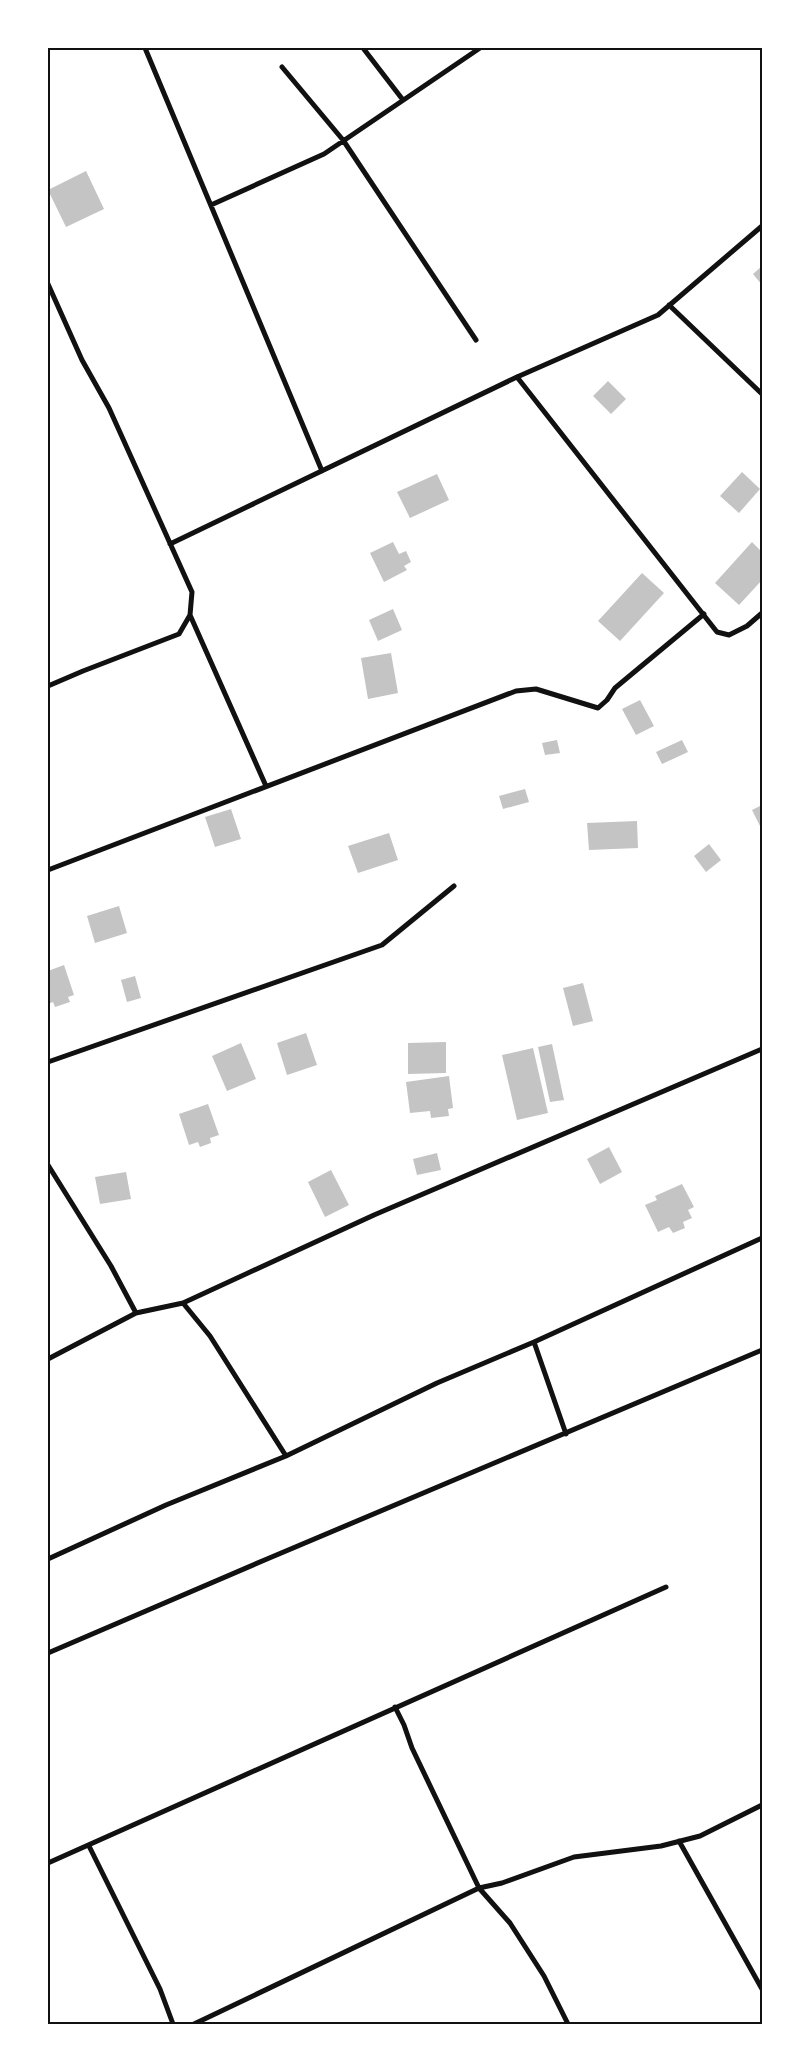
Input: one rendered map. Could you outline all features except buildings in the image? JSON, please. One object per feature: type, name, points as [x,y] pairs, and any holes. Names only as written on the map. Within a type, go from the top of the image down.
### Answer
[{"type":"street","points":[[145,48],[322,471]]},
{"type":"street","points":[[363,48],[403,100]]},
{"type":"street","points":[[211,205],[324,154],[480,48]]},
{"type":"street","points":[[282,67],[343,140],[476,340]]},
{"type":"street","points":[[170,544],[517,377],[658,315],[762,226]]},
{"type":"street","points":[[48,284],[82,360],[109,408],[192,592],[190,615],[179,634],[48,686]]},
{"type":"street","points":[[669,305],[762,394]]},
{"type":"street","points":[[517,377],[717,632],[729,635],[747,626],[762,613]]},
{"type":"street","points":[[48,870],[516,691],[536,689],[598,708],[607,700],[615,688],[704,614]]},
{"type":"street","points":[[190,615],[266,786]]},
{"type":"street","points":[[48,1062],[382,945],[454,886]]},
{"type":"street","points":[[48,1359],[136,1313],[183,1303],[374,1215],[762,1049]]},
{"type":"street","points":[[48,1165],[111,1266],[136,1313]]},
{"type":"street","points":[[48,1559],[166,1504],[286,1456],[437,1383],[534,1342],[762,1238]]},
{"type":"street","points":[[183,1303],[210,1336],[286,1456]]},
{"type":"street","points":[[534,1342],[566,1434]]},
{"type":"street","points":[[48,1653],[762,1350]]},
{"type":"street","points":[[48,1864],[666,1587]]},
{"type":"street","points":[[395,1707],[404,1724],[412,1748],[479,1888],[510,1923],[544,1976],[568,2024]]},
{"type":"street","points":[[194,2024],[479,1888],[502,1883],[574,1857],[661,1846],[700,1836],[762,1805]]},
{"type":"street","points":[[679,1841],[762,1989]]},
{"type":"street","points":[[89,1846],[160,1988],[172,2024]]}]
